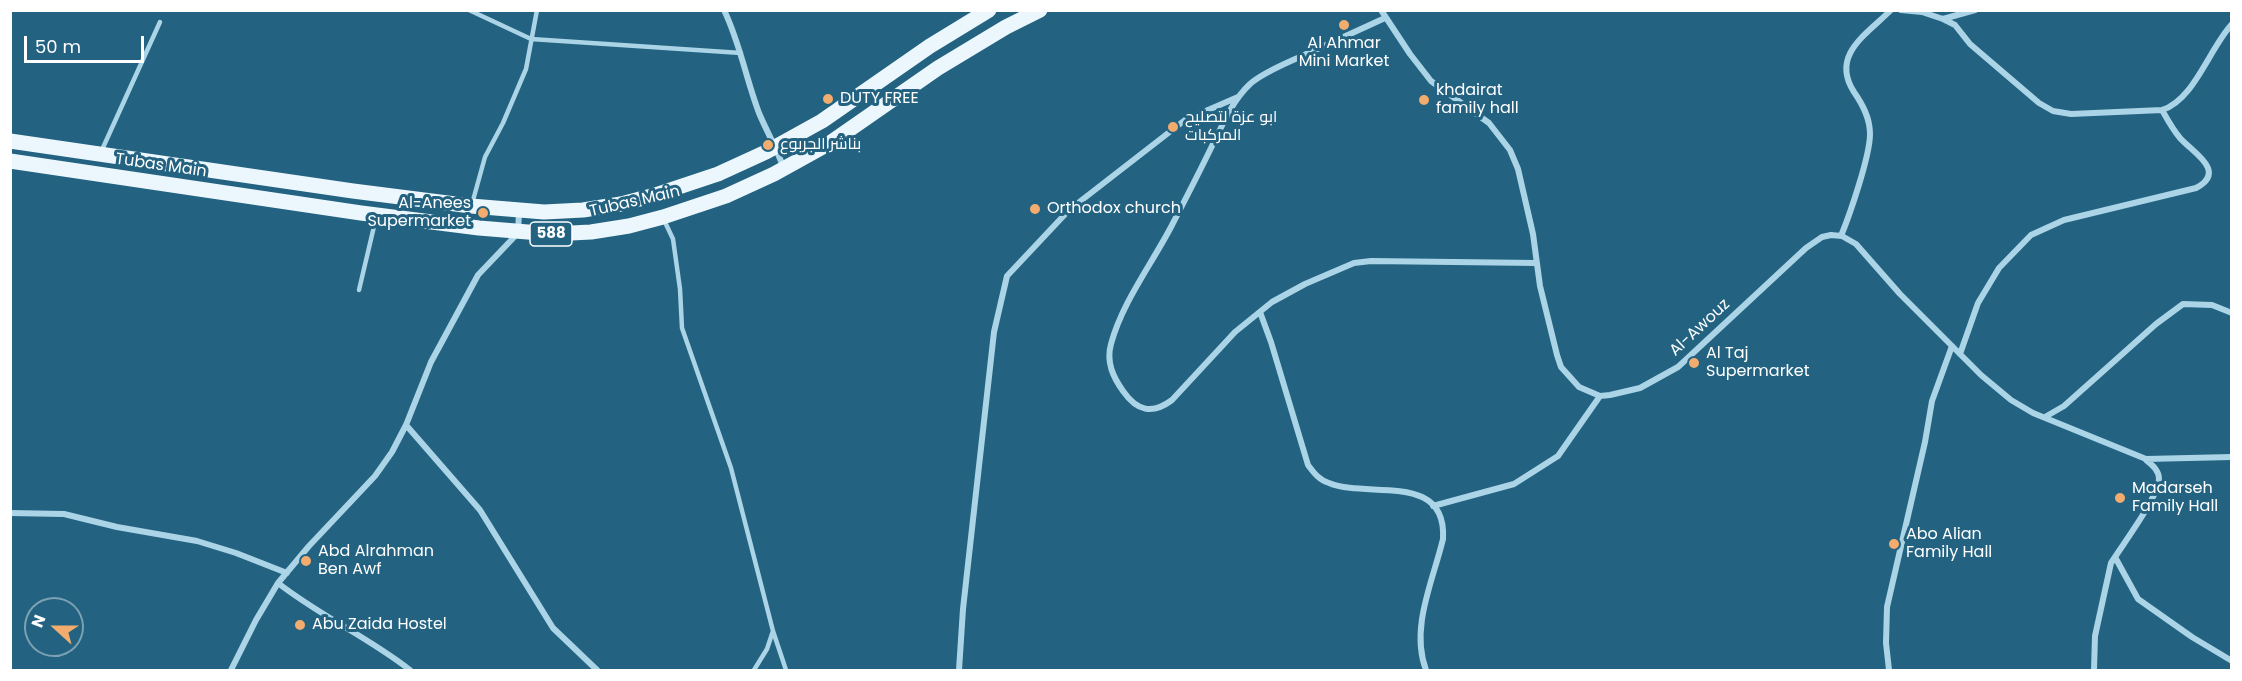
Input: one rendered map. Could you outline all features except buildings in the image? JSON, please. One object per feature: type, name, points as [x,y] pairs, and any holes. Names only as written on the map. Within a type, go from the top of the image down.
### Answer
[{"type":"main road","name":"Tubas Main","points":[[10,141],[471,206],[520,211],[583,210],[633,201],[718,174],[776,146],[822,121],[930,46],[989,10]]},
{"type":"main road","name":"Tubas Main","points":[[10,162],[376,216],[518,233],[591,232],[663,217],[726,196],[784,169],[848,131],[938,68],[1006,27],[1040,10]]},
{"type":"street","points":[[724,10],[735,33],[760,114],[776,146],[784,169]]},
{"type":"street","points":[[1381,10],[1431,81],[1489,123],[1510,150],[1518,169],[1533,234],[1542,297],[1561,367],[1579,387],[1600,396],[1557,456],[1514,484],[1433,506]]},
{"type":"street","points":[[1891,10],[1855,46],[1846,60],[1846,76],[1867,114],[1870,135],[1866,157],[1841,236],[1850,239],[1866,253],[1900,294],[1960,354],[2011,400],[2045,417],[2146,459],[2157,470],[2159,477],[2155,492],[2112,563],[2095,636],[2094,670]]},
{"type":"street","points":[[1901,10],[1922,12],[1955,25],[1970,44],[2039,103],[2053,111],[2071,114],[2162,110],[2174,105],[2185,94],[2222,35],[2232,24]]},
{"type":"street","points":[[1943,19],[1975,10]]},
{"type":"street","points":[[1385,18],[1281,66],[1251,83],[1239,97],[1122,316],[1110,346],[1112,375],[1124,393],[1140,407],[1152,410],[1162,407],[1235,332],[1272,302],[1305,284],[1362,261],[1536,263]]},
{"type":"street","points":[[958,670],[994,332],[1007,276],[1069,210],[1185,120],[1239,97]]},
{"type":"street","points":[[1960,354],[1978,303],[1999,268],[2031,235],[2064,220],[2196,188],[2203,184],[2208,176],[2208,166],[2204,159],[2180,138],[2162,110]]},
{"type":"street","points":[[231,670],[250,631],[278,584],[313,541],[379,470],[392,452],[406,425],[431,362],[478,275],[518,233],[520,211]]},
{"type":"street","name":"Al-Awouz","points":[[1600,396],[1640,388],[1678,367],[1806,248],[1822,237],[1841,236]]},
{"type":"street","points":[[2045,417],[2064,406],[2156,324],[2183,304],[2212,305],[2232,313]]},
{"type":"street","points":[[1260,312],[1308,465],[1313,472],[1329,484],[1412,492],[1433,506],[1441,517],[1443,539],[1419,633],[1420,651],[1426,670]]},
{"type":"street","points":[[1889,670],[1886,643],[1887,607],[1925,442],[1932,401],[1952,346]]},
{"type":"street","points":[[406,425],[480,510],[553,628],[597,670]]},
{"type":"street","points":[[2146,459],[2232,457]]},
{"type":"street","points":[[10,513],[64,514],[117,527],[197,542],[247,557],[287,573]]},
{"type":"street","points":[[2115,557],[2138,599],[2192,638],[2232,660]]},
{"type":"street","points":[[278,584],[325,617],[356,632],[410,670]]},
{"type":"lane","points":[[469,10],[531,39],[741,53]]},
{"type":"lane","points":[[471,206],[486,157],[526,69],[537,10]]},
{"type":"lane","points":[[100,154],[160,22]]},
{"type":"lane","points":[[359,290],[376,216]]},
{"type":"lane","points":[[663,217],[673,239],[682,328],[731,468],[773,631],[786,670]]},
{"type":"lane","points":[[754,670],[767,649],[773,631]]},
{"type":"place","name":"Al Ahmar Mini Market","points":[[1344,25]]},
{"type":"place","name":"DUTY FREE","points":[[828,99]]},
{"type":"place","name":"khdairat family hall","points":[[1424,100]]},
{"type":"place","name":"ابو عزة لتصليح المركبات","points":[[1173,127]]},
{"type":"place","name":"بناشر الجربوع","points":[[768,145]]},
{"type":"place","name":"Orthodox church","points":[[1035,209]]},
{"type":"place","name":"Al-Anees Supermarket","points":[[483,213]]},
{"type":"place","name":"Al Taj Supermarket","points":[[1694,363]]},
{"type":"place","name":"Madarseh Family Hall","points":[[2120,498]]},
{"type":"place","name":"Abo Alian Family Hall","points":[[1894,544]]},
{"type":"place","name":"Abd Alrahman Ben Awf","points":[[306,561]]},
{"type":"place","name":"Abu Zaida Hostel","points":[[300,625]]}]
